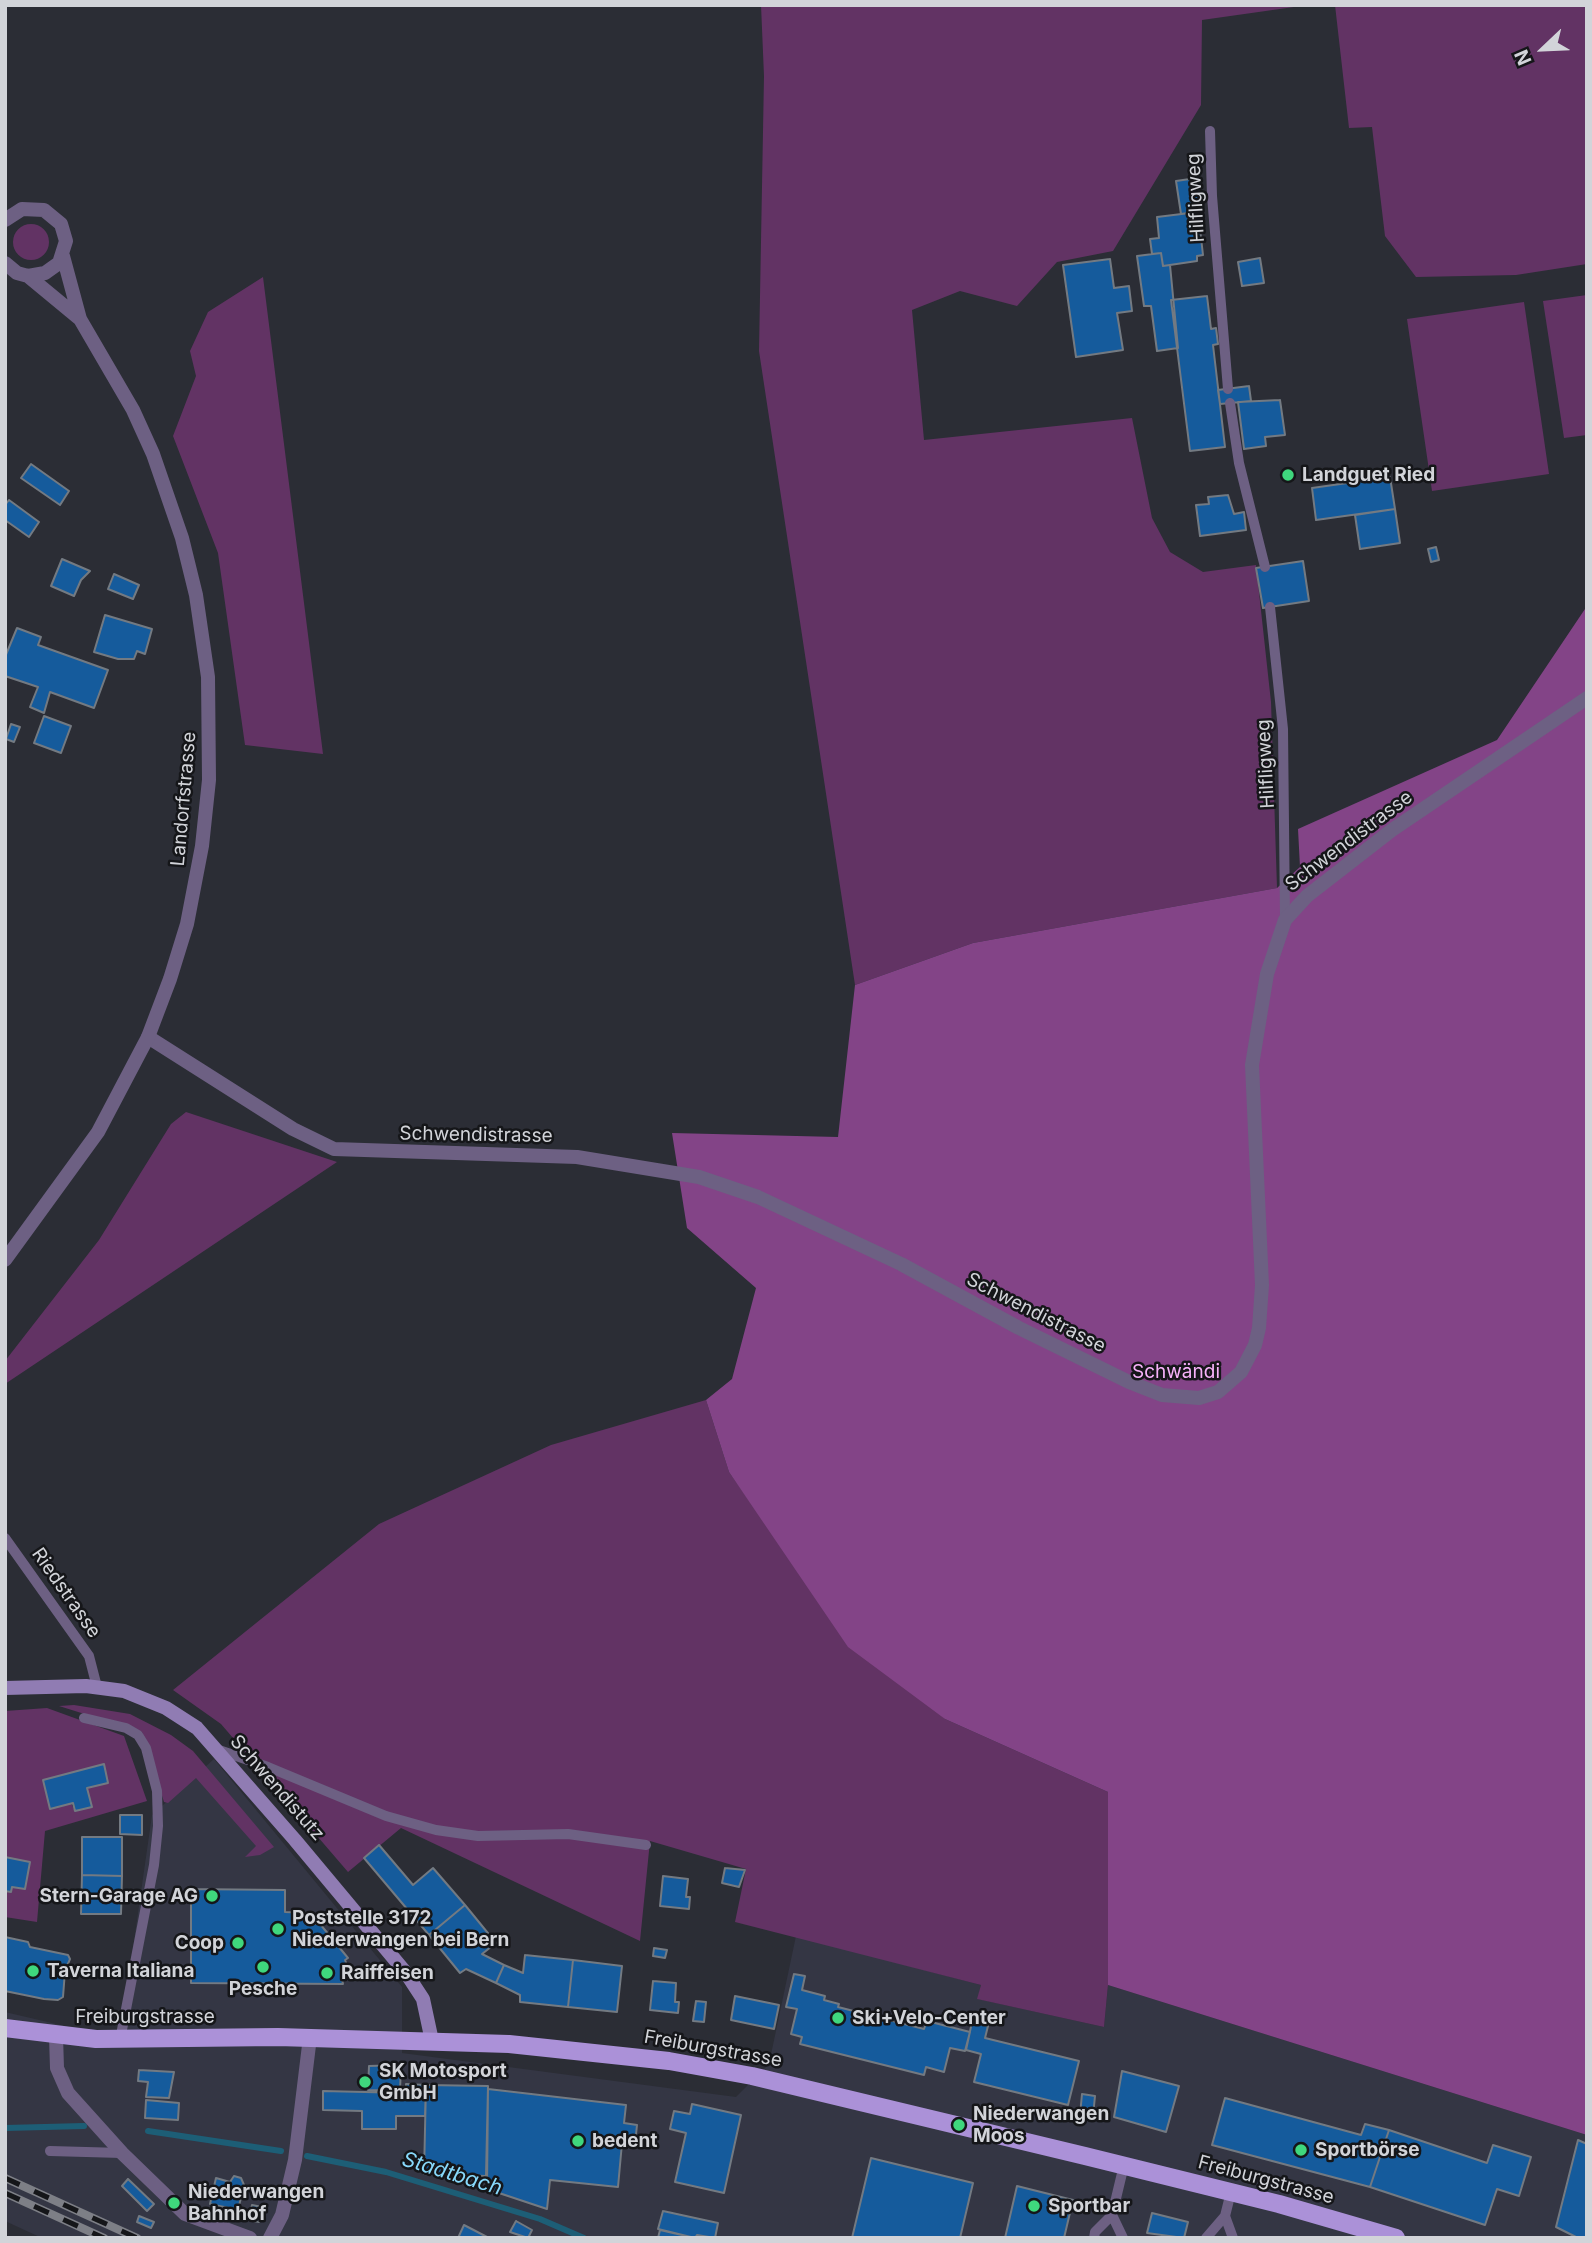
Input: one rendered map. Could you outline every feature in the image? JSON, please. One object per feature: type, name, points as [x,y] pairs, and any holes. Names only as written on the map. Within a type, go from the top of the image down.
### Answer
[{"type":"main road","name":"Schwendistutz","points":[[5,1688],[97,1687],[134,1694],[166,1708],[197,1728],[219,1750],[380,1940],[416,1987],[427,2010],[432,2041]]},
{"type":"main road","name":"Freiburgstrasse","points":[[5,2028],[56,2036],[120,2040],[310,2038],[522,2045],[704,2066],[1125,2165],[1396,2238]]},
{"type":"street","name":"Landorfstrasse","points":[[5,1260],[98,1132],[148,1037],[179,953],[202,846],[210,744],[208,677],[196,596],[167,489],[132,410],[80,319],[63,256],[65,234],[53,215],[33,208],[7,212]]},
{"type":"street","points":[[28,276],[52,269],[63,256]]},
{"type":"street","name":"Landorfstrasse","points":[[5,263],[17,273],[28,276],[80,319]]},
{"type":"street","name":"Schwendistrasse","points":[[148,1037],[305,1136],[334,1149],[577,1157],[699,1177],[747,1193],[901,1264],[1019,1328],[1129,1382],[1162,1395],[1199,1398],[1218,1392],[1241,1371],[1255,1345],[1259,1328],[1262,1285],[1252,1065],[1267,974],[1285,920],[1307,896],[1392,830],[1587,698]]},
{"type":"street","points":[[56,2036],[57,2068],[68,2093],[122,2153],[190,2217],[217,2223],[250,2238]]},
{"type":"street","points":[[270,2238],[282,2215],[295,2160],[310,2038]]},
{"type":"lane","name":"Hilfligweg","points":[[1210,131],[1212,196],[1228,389]]},
{"type":"lane","points":[[1230,403],[1238,463],[1265,567]]},
{"type":"lane","name":"Hilfligweg","points":[[1270,607],[1283,729],[1285,920]]},
{"type":"lane","name":"Riedstrasse","points":[[5,1538],[89,1656],[95,1669],[97,1687]]},
{"type":"lane","points":[[84,1718],[126,1728],[138,1735],[146,1748],[157,1791],[158,1826],[154,1865],[120,2040]]},
{"type":"lane","points":[[219,1750],[268,1767],[386,1816],[436,1830],[478,1836],[568,1834],[646,1845]]},
{"type":"lane","points":[[50,2151],[122,2153]]},
{"type":"lane","points":[[1094,2238],[1095,2232],[1112,2215],[1125,2165]]},
{"type":"lane","points":[[1206,2238],[1225,2216],[1231,2192]]},
{"type":"lane","points":[[1112,2215],[1123,2238]]},
{"type":"lane","points":[[1225,2216],[1233,2238]]},
{"type":"shaded area","points":[[761,5],[1308,5],[1202,20],[1201,105],[1113,251],[1057,262],[1017,306],[960,291],[912,310],[924,440],[1132,418],[1152,518],[1170,552],[1203,572],[1256,565],[1271,702],[1277,888],[973,943],[855,985],[759,351],[764,76]]},
{"type":"shaded area","points":[[1335,5],[1587,5],[1587,264],[1516,275],[1416,277],[1385,236],[1372,127],[1349,128]]},
{"type":"shaded area","points":[[31,224],[44,229],[49,242],[44,255],[31,260],[18,255],[13,242],[18,229]]},
{"type":"shaded area","points":[[263,277],[323,754],[245,745],[218,553],[173,436],[196,376],[190,351],[208,312]]},
{"type":"shaded area","points":[[1587,295],[1587,435],[1564,438],[1543,301]]},
{"type":"shaded area","points":[[1524,302],[1549,474],[1432,491],[1407,319]]},
{"type":"shaded area","points":[[186,1112],[337,1162],[5,1384],[5,1361],[99,1240],[171,1124]]},
{"type":"shaded area","points":[[706,1400],[729,1472],[779,1543],[945,1719],[1108,1792],[1108,1985],[1104,2027],[977,1999],[981,1985],[735,1922],[746,1869],[650,1841],[640,1941],[401,1828],[348,1872],[221,1724],[173,1690],[379,1524],[551,1445]]},
{"type":"shaded area","points":[[74,1705],[130,1714],[171,1735],[193,1751],[274,1847],[260,1855],[245,1857],[256,1846],[196,1778],[168,1803],[164,1802],[142,1732],[59,1706]]},
{"type":"shaded area","points":[[47,1708],[124,1736],[147,1801],[45,1831],[37,1922],[5,1917],[5,1891],[11,1892],[12,1887],[25,1889],[30,1862],[5,1857],[5,1711]],"holes":[[[103,1764],[108,1783],[87,1788],[92,1807],[75,1811],[57,1777]]]},
{"type":"shaded area","points":[[214,1759],[402,1987],[402,2053],[736,2097],[769,2064],[796,1936],[981,1985],[978,1999],[1104,2027],[1108,1985],[1587,2135],[1587,2238],[42,2238],[5,2221],[5,2012],[120,2039],[152,1815]]},
{"type":"green space","name":"Schwändi","points":[[1587,606],[1587,2135],[1108,1985],[1108,1792],[945,1719],[848,1647],[729,1472],[706,1400],[732,1379],[756,1288],[687,1228],[672,1133],[838,1137],[855,985],[973,943],[1277,888],[1300,867],[1298,829],[1497,740]]},
{"type":"building","points":[[1197,178],[1201,211],[1181,214],[1176,181]]},
{"type":"building","points":[[1198,212],[1203,255],[1197,256],[1197,261],[1163,266],[1161,253],[1152,254],[1150,239],[1159,238],[1157,217]]},
{"type":"building","points":[[1161,253],[1163,266],[1170,265],[1178,348],[1157,351],[1151,306],[1144,306],[1137,256]]},
{"type":"building","points":[[1260,258],[1264,283],[1242,286],[1238,262]]},
{"type":"building","points":[[1110,259],[1114,288],[1129,286],[1132,311],[1117,313],[1123,350],[1076,357],[1063,265]]},
{"type":"building","points":[[1207,296],[1211,329],[1216,328],[1218,344],[1213,345],[1225,447],[1190,451],[1171,300]]},
{"type":"building","points":[[1249,386],[1251,401],[1220,404],[1218,390]]},
{"type":"building","points":[[1280,400],[1285,435],[1265,437],[1266,446],[1244,449],[1238,402]]},
{"type":"building","points":[[31,464],[69,491],[60,505],[21,478]]},
{"type":"building","points":[[1390,477],[1395,509],[1316,520],[1312,488]]},
{"type":"building","points":[[1228,495],[1234,514],[1244,512],[1246,530],[1200,536],[1196,505],[1209,504],[1208,497]]},
{"type":"building","points":[[9,500],[39,522],[29,537],[5,520],[5,505]]},
{"type":"building","points":[[1395,509],[1400,543],[1360,549],[1355,515]]},
{"type":"building","points":[[1436,547],[1439,560],[1431,562],[1428,549]]},
{"type":"building","points":[[62,559],[90,571],[81,580],[74,596],[51,586]]},
{"type":"building","points":[[1303,561],[1309,601],[1263,608],[1256,568]]},
{"type":"building","points":[[114,574],[139,585],[133,599],[108,589]]},
{"type":"building","points":[[105,615],[152,629],[145,654],[137,651],[134,659],[118,659],[94,652]]},
{"type":"building","points":[[17,628],[41,637],[38,645],[108,670],[94,708],[50,692],[44,713],[30,707],[38,687],[5,676],[5,657]]},
{"type":"building","points":[[44,716],[71,726],[61,753],[34,743]]},
{"type":"building","points":[[11,724],[20,727],[14,742],[6,739]]},
{"type":"building","points":[[104,1764],[108,1783],[87,1788],[92,1807],[75,1811],[73,1803],[50,1809],[43,1780]]},
{"type":"building","points":[[120,1815],[142,1815],[142,1835],[120,1834]]},
{"type":"building","points":[[82,1837],[122,1837],[122,1876],[82,1875]]},
{"type":"building","points":[[379,1845],[413,1885],[433,1868],[465,1905],[429,1935],[364,1858]]},
{"type":"building","points":[[5,1857],[30,1862],[25,1889],[12,1887],[11,1892],[5,1891]]},
{"type":"building","points":[[725,1868],[745,1870],[739,1887],[722,1883]]},
{"type":"building","points":[[82,1875],[122,1876],[121,1914],[81,1914]]},
{"type":"building","points":[[663,1876],[688,1879],[686,1897],[690,1897],[689,1909],[660,1906]]},
{"type":"building","points":[[186,1889],[285,1890],[285,1912],[310,1913],[309,1924],[320,1924],[348,1958],[345,1960],[349,1970],[342,1979],[343,1984],[191,1983],[191,1890]]},
{"type":"building","points":[[465,1905],[496,1943],[482,1954],[504,1965],[496,1983],[466,1969],[460,1973],[429,1935]]},
{"type":"building","points":[[5,1937],[28,1942],[30,1947],[68,1955],[70,1959],[65,1971],[63,1997],[58,2000],[44,1999],[5,1991]]},
{"type":"building","points":[[654,1948],[667,1950],[665,1958],[653,1956]]},
{"type":"building","points":[[525,1955],[573,1960],[568,2007],[520,2002],[520,1995],[496,1983],[504,1965],[523,1973]]},
{"type":"building","points":[[573,1960],[622,1966],[617,2012],[568,2007]]},
{"type":"building","points":[[794,1974],[805,1976],[802,1990],[825,1996],[824,2000],[839,2004],[838,2007],[924,2029],[927,2021],[970,2032],[965,2051],[950,2048],[944,2072],[926,2067],[924,2075],[800,2044],[802,2037],[791,2034],[797,2009],[786,2007]]},
{"type":"building","points":[[653,1981],[676,1983],[675,2002],[679,2002],[678,2013],[650,2010]]},
{"type":"building","points":[[735,1996],[779,2005],[774,2029],[731,2020]]},
{"type":"building","points":[[696,2001],[706,2002],[704,2022],[693,2021]]},
{"type":"building","points":[[972,2022],[988,2026],[985,2038],[1079,2061],[1068,2105],[974,2082],[981,2054],[966,2050]]},
{"type":"building","points":[[401,2065],[400,2091],[368,2090],[369,2066]]},
{"type":"building","points":[[139,2070],[174,2072],[169,2098],[146,2097],[148,2082],[138,2081]]},
{"type":"building","points":[[1122,2071],[1179,2086],[1166,2132],[1114,2117]]},
{"type":"building","points":[[406,2084],[426,2085],[425,2116],[396,2116],[396,2129],[362,2129],[362,2111],[323,2110],[323,2091],[406,2093]]},
{"type":"building","points":[[426,2085],[488,2086],[486,2176],[424,2174]]},
{"type":"building","points":[[488,2089],[626,2105],[624,2123],[637,2125],[635,2144],[622,2143],[618,2187],[550,2180],[547,2209],[487,2189]]},
{"type":"building","points":[[1082,2094],[1095,2096],[1093,2116],[1080,2115]]},
{"type":"building","points":[[1225,2098],[1361,2135],[1365,2124],[1389,2130],[1370,2187],[1212,2145]]},
{"type":"building","points":[[146,2100],[179,2103],[178,2120],[145,2118]]},
{"type":"building","points":[[692,2104],[741,2115],[724,2193],[675,2182],[686,2133],[670,2129],[674,2111],[690,2114]]},
{"type":"building","points":[[1389,2130],[1487,2163],[1493,2145],[1531,2157],[1519,2196],[1497,2189],[1485,2225],[1370,2187]]},
{"type":"building","points":[[1578,2140],[1587,2144],[1587,2238],[1578,2238],[1556,2227]]},
{"type":"building","points":[[871,2158],[973,2183],[960,2238],[852,2238]]},
{"type":"building","points":[[234,2176],[241,2178],[244,2185],[238,2210],[210,2204],[216,2178],[230,2182]]},
{"type":"building","points":[[128,2179],[154,2204],[147,2211],[122,2186]]},
{"type":"building","points":[[1017,2186],[1073,2200],[1064,2238],[1005,2238]]},
{"type":"building","points":[[252,2205],[262,2207],[259,2222],[249,2220]]},
{"type":"building","points":[[663,2211],[718,2223],[715,2238],[697,2235],[695,2238],[658,2229]]},
{"type":"building","points":[[1152,2213],[1188,2222],[1184,2238],[1147,2233]]},
{"type":"building","points":[[139,2216],[154,2222],[151,2228],[137,2222]]},
{"type":"building","points":[[516,2221],[532,2230],[528,2238],[510,2232]]},
{"type":"building","points":[[464,2225],[489,2238],[458,2238]]},
{"type":"building","points":[[660,2230],[695,2238],[658,2238]]},
{"type":"waterway","points":[[5,2128],[84,2126]]},
{"type":"waterway","points":[[148,2131],[281,2151]]},
{"type":"waterway","name":"Stadtbach","points":[[307,2156],[386,2172],[540,2219],[584,2238]]},
{"type":"railway","points":[[5,2178],[137,2238]]},
{"type":"railway","points":[[5,2193],[104,2238]]},
{"type":"place","name":"Landguet Ried","points":[[1288,475]]},
{"type":"place","name":"Stern-Garage AG","points":[[212,1896]]},
{"type":"place","name":"Poststelle 3172 Niederwangen bei Bern","points":[[278,1929]]},
{"type":"place","name":"Coop","points":[[238,1943]]},
{"type":"place","name":"Pesche","points":[[263,1967]]},
{"type":"place","name":"Taverna Italiana","points":[[33,1971]]},
{"type":"place","name":"Raiffeisen","points":[[327,1973]]},
{"type":"place","name":"Ski+Velo-Center","points":[[838,2018]]},
{"type":"place","name":"SK Motosport GmbH","points":[[365,2082]]},
{"type":"place","name":"Niederwangen Moos","points":[[959,2125]]},
{"type":"place","name":"bedent","points":[[578,2141]]},
{"type":"place","name":"Sportbörse","points":[[1301,2150]]},
{"type":"place","name":"Niederwangen Bahnhof","points":[[174,2203]]},
{"type":"place","name":"Sportbar","points":[[1034,2206]]}]
